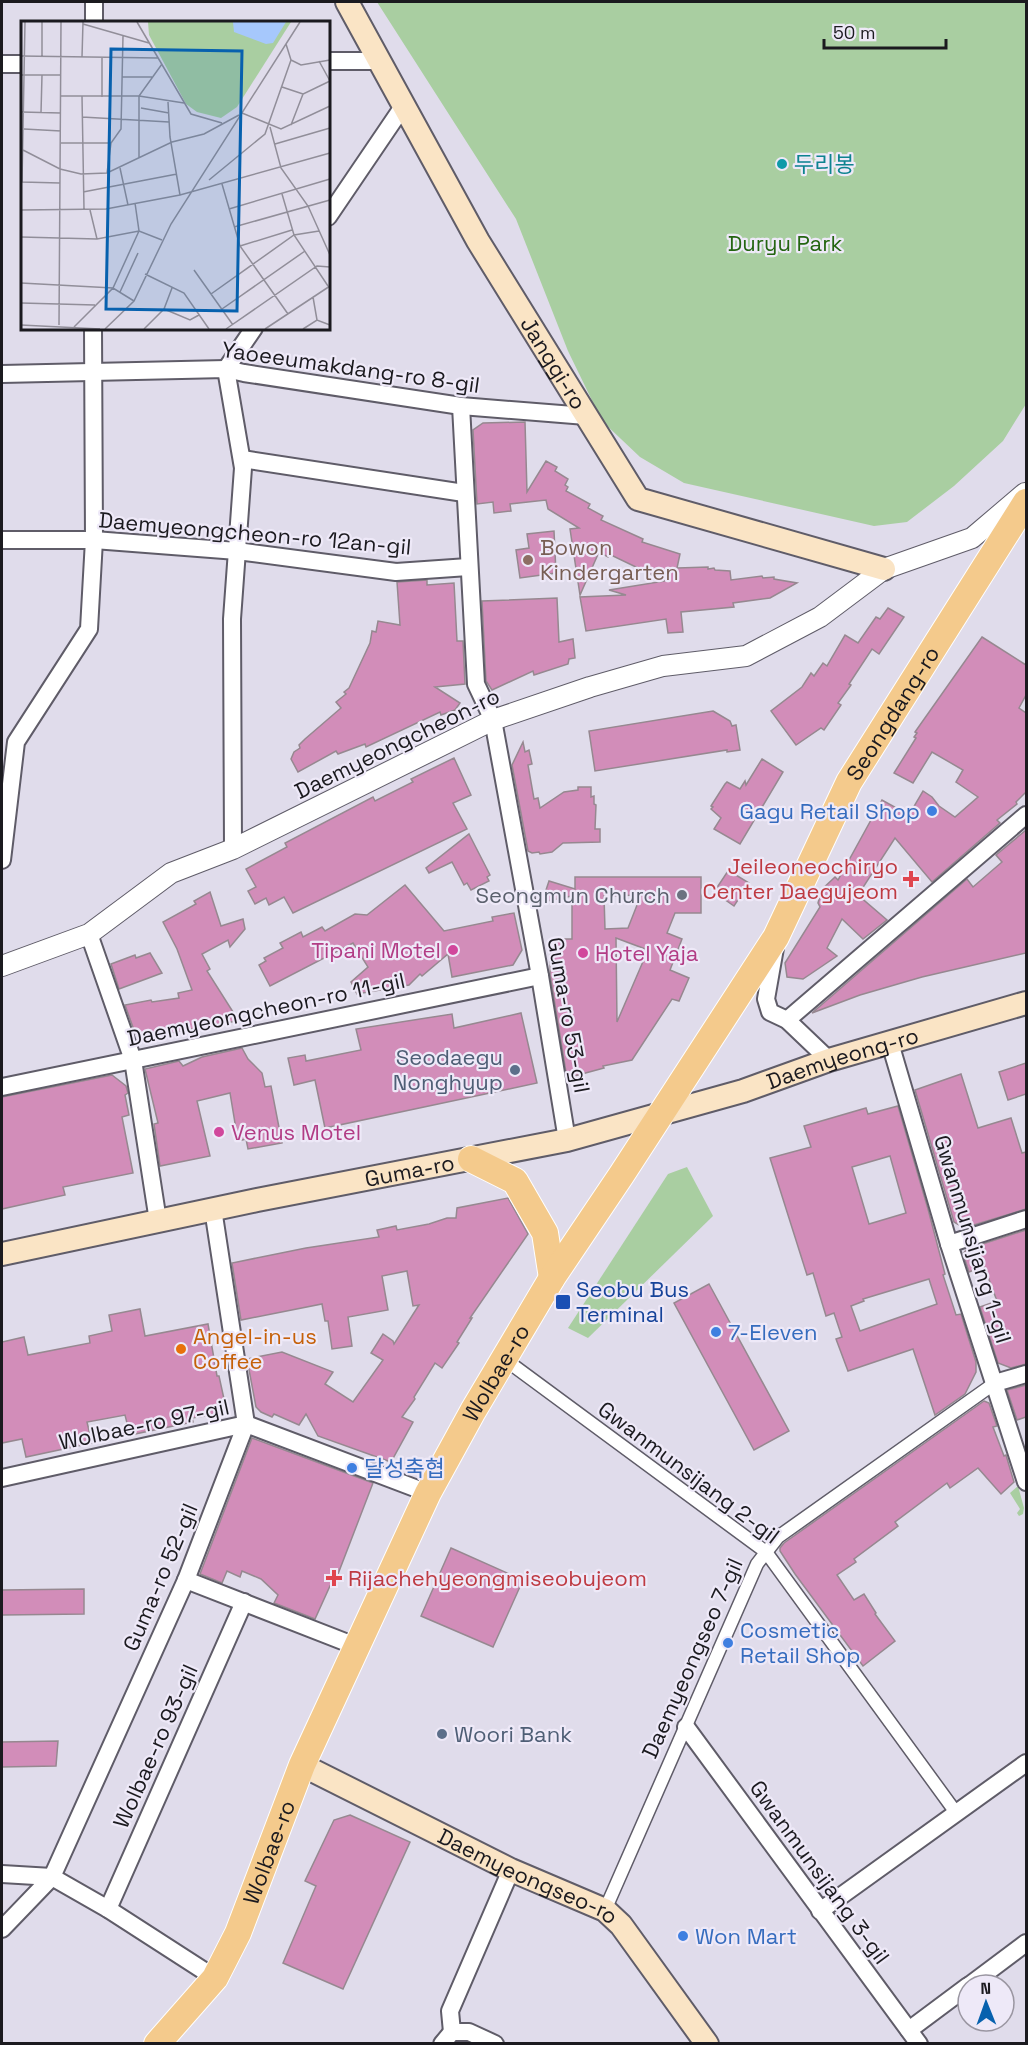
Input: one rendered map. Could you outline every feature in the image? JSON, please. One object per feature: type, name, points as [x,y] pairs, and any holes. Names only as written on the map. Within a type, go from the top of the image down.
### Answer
[{"type":"main road","name":"Janggi-ro","points":[[347,2],[478,241],[638,500],[884,569]]},
{"type":"main road","name":"Seongdang-ro","points":[[660,1114],[776,937],[849,782],[1026,502]]},
{"type":"main road","name":"Daemyeong-ro","points":[[660,1114],[743,1091],[829,1060],[1026,1003]]},
{"type":"main road","name":"Guma-ro","points":[[2,1254],[213,1209],[567,1140],[660,1114]]},
{"type":"main road","name":"Wolbae-ro","points":[[157,2043],[215,1978],[238,1933],[302,1765],[428,1493],[503,1358],[552,1278],[660,1114]]},
{"type":"main road","points":[[471,1159],[516,1181],[545,1233],[552,1278]]},
{"type":"main road","name":"Daemyeongseo-ro","points":[[302,1765],[511,1870],[605,1910],[621,1925],[707,2043]]},
{"type":"street","points":[[94,2],[94,21]]},
{"type":"street","points":[[330,61],[380,61]]},
{"type":"street","points":[[2,64],[21,64]]},
{"type":"street","points":[[330,214],[404,105]]},
{"type":"street","points":[[2,860],[9,742],[89,629],[94,540],[93,330]]},
{"type":"street","points":[[233,849],[232,619],[243,468],[226,369],[253,330]]},
{"type":"street","name":"Yaoeeumakdang-ro 8-gil","points":[[2,374],[92,374],[226,369],[460,406],[586,416]]},
{"type":"street","name":"Guma-ro 53-gil","points":[[460,406],[476,684],[493,720],[540,976],[567,1140]]},
{"type":"street","points":[[242,459],[464,493]]},
{"type":"street","name":"Daemyeongcheon-ro","points":[[2,966],[89,934],[171,873],[233,849],[493,720],[590,687],[663,666],[746,656],[820,618],[884,569],[972,538],[1026,492]]},
{"type":"street","name":"Daemyeongcheon-ro 12an-gil","points":[[2,540],[94,540],[237,551],[396,572],[468,567]]},
{"type":"street","points":[[787,1020],[1026,815]]},
{"type":"street","points":[[89,934],[133,1060],[158,1221]]},
{"type":"street","points":[[776,937],[766,999],[770,1012],[787,1020],[829,1060]]},
{"type":"street","name":"Daemyeongcheon-ro 11-gil","points":[[2,1087],[540,976]]},
{"type":"street","name":"Gwanmunsijang 1-gil","points":[[890,1043],[949,1244],[1026,1482]]},
{"type":"street","name":"Guma-ro 52-gil","points":[[2,1929],[52,1877],[186,1580],[246,1424],[213,1209]]},
{"type":"street","points":[[949,1244],[1026,1219]]},
{"type":"street","name":"Gwanmunsijang 2-gil","points":[[503,1358],[766,1552],[957,1814]]},
{"type":"street","name":"Daemyeongseo 7-gil","points":[[605,1910],[757,1564],[777,1537],[995,1383],[1026,1374]]},
{"type":"street","name":"Wolbae-ro 97-gil","points":[[2,1478],[246,1424],[428,1493]]},
{"type":"street","points":[[186,1580],[358,1647]]},
{"type":"street","name":"Wolbae-ro 93-gil","points":[[108,1909],[244,1602]]},
{"type":"street","name":"Gwanmunsijang 3-gil","points":[[686,1727],[914,2037]]},
{"type":"street","points":[[820,1911],[1026,1762]]},
{"type":"street","points":[[495,2043],[469,2032],[447,2038],[450,2011],[511,1870]]},
{"type":"street","points":[[2,1874],[52,1877],[108,1909],[215,1978]]},
{"type":"street","points":[[986,1973],[1026,1943]]},
{"type":"street","points":[[914,2037],[956,1998]]},
{"type":"green space","name":"Duryu Park","points":[[377,2],[1026,2],[1026,404],[1003,441],[954,486],[907,522],[874,526],[684,483],[640,457],[602,421],[568,351],[516,219]]},
{"type":"green space","points":[[687,1167],[713,1216],[588,1338],[568,1328],[668,1174]]},
{"type":"green space","points":[[1018,1486],[1024,1508],[1023,1514],[1019,1516],[1017,1513],[1020,1509],[1010,1493]]},
{"type":"building","points":[[525,422],[527,492],[546,461],[557,467],[555,471],[568,479],[565,485],[568,487],[566,491],[590,504],[588,508],[603,516],[601,520],[643,539],[642,542],[680,554],[677,568],[708,567],[708,569],[730,571],[731,580],[762,576],[797,583],[770,598],[733,603],[734,607],[681,612],[683,632],[668,633],[666,619],[586,631],[580,597],[626,595],[609,590],[665,581],[609,554],[608,557],[599,552],[580,595],[570,529],[579,528],[548,509],[546,500],[510,504],[511,511],[494,513],[493,502],[477,504],[473,430],[483,423]]},
{"type":"building","points":[[554,531],[556,573],[520,578],[516,550],[529,548],[527,534]]},
{"type":"building","points":[[427,580],[427,585],[454,583],[457,641],[463,641],[465,684],[435,687],[460,703],[455,710],[441,715],[440,712],[366,747],[365,744],[338,754],[336,751],[298,772],[291,759],[294,752],[300,748],[299,745],[305,739],[341,708],[336,702],[346,694],[344,692],[349,688],[370,643],[372,631],[376,632],[378,621],[400,625],[397,582]]},
{"type":"building","points":[[557,598],[559,642],[573,639],[575,658],[569,659],[568,664],[534,675],[533,671],[492,690],[486,681],[482,601]]},
{"type":"building","points":[[888,608],[904,617],[879,654],[872,649],[849,684],[851,685],[838,703],[841,705],[824,730],[821,728],[796,745],[771,711],[802,687],[811,673],[814,676],[823,663],[827,666],[845,635],[858,643],[876,617],[880,619]]},
{"type":"building","points":[[982,637],[1026,665],[1026,695],[1019,708],[1026,713],[1026,792],[1016,802],[1017,804],[997,820],[1000,823],[932,882],[895,838],[858,895],[887,920],[863,939],[842,919],[827,948],[837,956],[803,979],[787,977],[785,963],[820,907],[818,903],[820,896],[817,894],[835,877],[838,880],[882,800],[909,815],[923,791],[955,817],[978,797],[956,782],[963,770],[932,752],[913,783],[894,773],[916,738],[914,737],[917,733],[915,732]]},
{"type":"building","points":[[713,711],[730,721],[732,726],[736,725],[740,750],[727,752],[727,750],[595,771],[589,731]]},
{"type":"building","points":[[523,742],[525,752],[529,750],[532,764],[528,765],[534,799],[538,798],[540,808],[564,792],[578,790],[578,787],[591,787],[591,797],[594,796],[596,805],[595,829],[600,829],[600,842],[563,843],[552,852],[540,854],[528,851],[512,765]]},
{"type":"building","points":[[454,758],[471,795],[453,803],[467,829],[293,913],[284,897],[269,905],[266,898],[255,904],[248,891],[256,887],[246,869],[287,847],[285,843],[373,797],[375,801],[413,782],[411,779]]},
{"type":"building","points":[[762,759],[783,772],[740,844],[714,829],[721,818],[711,809],[713,807],[711,806],[727,782],[740,789],[745,781],[746,785]]},
{"type":"building","points":[[1026,830],[1026,953],[922,977],[860,995],[812,1013],[967,879],[973,887],[1002,862],[996,855]]},
{"type":"building","points":[[469,834],[490,875],[487,877],[489,881],[471,890],[467,883],[464,885],[452,862],[429,873],[426,868]]},
{"type":"building","points":[[728,871],[749,883],[734,906],[714,892]]},
{"type":"building","points":[[575,877],[701,877],[701,913],[675,913],[667,933],[682,939],[670,970],[689,978],[679,1001],[672,999],[632,1060],[603,1066],[604,1068],[567,1078],[550,974],[551,939],[572,939],[572,896],[542,902],[549,881],[575,889]],"holes":[[[641,895],[628,928],[605,929],[604,896]],[[616,938],[648,950],[617,1022]]]},
{"type":"building","points":[[405,885],[444,931],[493,921],[492,917],[514,913],[522,950],[513,965],[452,977],[448,954],[409,985],[357,994],[351,982],[368,967],[353,943],[270,986],[259,965],[266,961],[264,958],[283,948],[280,943],[301,932],[303,937],[322,927],[325,931],[355,914],[367,915]]},
{"type":"building","points":[[210,892],[221,926],[243,919],[245,929],[230,947],[228,940],[202,954],[210,969],[207,971],[233,1012],[242,1020],[143,1038],[135,1033],[125,1005],[179,998],[178,993],[192,990],[177,949],[163,922],[196,904],[194,901]]},
{"type":"building","points":[[150,953],[162,973],[119,989],[111,964],[135,955],[136,958]]},
{"type":"building","points":[[521,1013],[537,1083],[325,1128],[315,1080],[294,1085],[288,1058],[305,1055],[306,1061],[361,1050],[356,1029],[452,1014],[454,1028]]},
{"type":"building","points":[[242,1048],[248,1059],[262,1073],[265,1087],[271,1086],[282,1143],[248,1149],[246,1139],[238,1141],[230,1093],[197,1101],[210,1156],[160,1166],[154,1124],[158,1123],[145,1069],[179,1061],[183,1066],[202,1057]]},
{"type":"building","points":[[1026,1063],[1026,1094],[1008,1100],[999,1072]]},
{"type":"building","points":[[961,1074],[978,1128],[1011,1118],[1022,1153],[1026,1152],[1026,1209],[964,1228],[954,1222],[915,1090]]},
{"type":"building","points":[[112,1075],[126,1086],[128,1093],[125,1095],[129,1115],[122,1117],[133,1173],[63,1187],[65,1195],[2,1209],[2,1097]]},
{"type":"building","points":[[898,1106],[928,1209],[945,1274],[943,1275],[956,1315],[961,1314],[976,1362],[976,1372],[965,1394],[935,1415],[913,1349],[848,1371],[836,1339],[842,1337],[834,1313],[826,1316],[813,1273],[807,1275],[770,1158],[811,1147],[804,1126],[866,1108],[868,1114]],"holes":[[[890,1156],[906,1213],[869,1224],[852,1167]],[[929,1279],[937,1304],[860,1331],[851,1306],[864,1301],[863,1299]]]},
{"type":"building","points":[[508,1198],[528,1234],[470,1318],[472,1318],[457,1342],[459,1343],[442,1368],[435,1363],[414,1397],[415,1399],[402,1417],[413,1422],[391,1462],[318,1436],[306,1414],[299,1425],[274,1414],[272,1417],[256,1407],[247,1359],[282,1352],[333,1372],[325,1384],[353,1402],[383,1360],[371,1353],[383,1334],[394,1344],[419,1305],[413,1306],[407,1271],[382,1276],[388,1310],[348,1317],[352,1346],[332,1349],[328,1321],[325,1321],[322,1304],[241,1320],[232,1263],[306,1248],[379,1237],[377,1230],[396,1226],[397,1230],[456,1218],[457,1208]]},
{"type":"building","points":[[1026,1230],[1026,1364],[1011,1368],[998,1363],[980,1307],[997,1301],[984,1266],[969,1272],[963,1254],[967,1249]]},
{"type":"building","name":"Seobu Bus Terminal","points":[[709,1284],[789,1431],[754,1450],[674,1303]]},
{"type":"building","points":[[140,1309],[145,1336],[208,1324],[217,1376],[219,1376],[224,1399],[216,1414],[192,1418],[193,1422],[130,1435],[125,1415],[87,1422],[92,1443],[26,1457],[22,1439],[2,1443],[2,1342],[24,1337],[28,1355],[90,1343],[89,1336],[112,1331],[109,1315]]},
{"type":"building","points":[[1026,1385],[1026,1417],[1017,1420],[1007,1390]]},
{"type":"building","points":[[984,1401],[989,1403],[997,1426],[993,1427],[1004,1456],[1006,1455],[1014,1482],[1001,1494],[978,1468],[950,1488],[947,1483],[895,1522],[898,1526],[854,1559],[856,1562],[837,1575],[854,1600],[864,1594],[875,1614],[895,1641],[863,1666],[795,1574],[780,1548]]},
{"type":"building","points":[[252,1438],[373,1483],[333,1587],[330,1586],[315,1619],[274,1603],[278,1595],[261,1579],[242,1571],[240,1577],[227,1571],[222,1583],[200,1574]]},
{"type":"building","points":[[451,1548],[523,1580],[493,1647],[421,1616]]},
{"type":"building","points":[[84,1589],[84,1614],[2,1615],[2,1590]]},
{"type":"building","points":[[58,1741],[56,1766],[2,1767],[2,1742]]},
{"type":"building","points":[[350,1815],[410,1842],[343,1989],[283,1963],[316,1886],[305,1881],[334,1820]]},
{"type":"place","name":"두리봉","points":[[782,164]]},
{"type":"place","name":"Bowon Kindergarten","points":[[528,560]]},
{"type":"place","name":"Gagu Retail Shop","points":[[932,811]]},
{"type":"place","name":"Jeileoneochiryo Center Daegujeom","points":[[911,879]]},
{"type":"place","name":"Seongmun Church","points":[[682,895]]},
{"type":"place","name":"Tipani Motel","points":[[453,950]]},
{"type":"place","name":"Hotel Yaja","points":[[583,953]]},
{"type":"place","name":"Seodaegu Nonghyup","points":[[515,1070]]},
{"type":"place","name":"Venus Motel","points":[[219,1132]]},
{"type":"place","name":"Seobu Bus Terminal","points":[[563,1302]]},
{"type":"place","name":"7-Eleven","points":[[716,1332]]},
{"type":"place","name":"Angel-in-us Coffee","points":[[181,1349]]},
{"type":"place","name":"달성축협","points":[[352,1468]]},
{"type":"place","name":"Rijachehyeongmiseobujeom","points":[[334,1578]]},
{"type":"place","name":"Cosmetic Retail Shop","points":[[728,1643]]},
{"type":"place","name":"Woori Bank","points":[[442,1734]]},
{"type":"place","name":"Won Mart","points":[[683,1936]]}]
